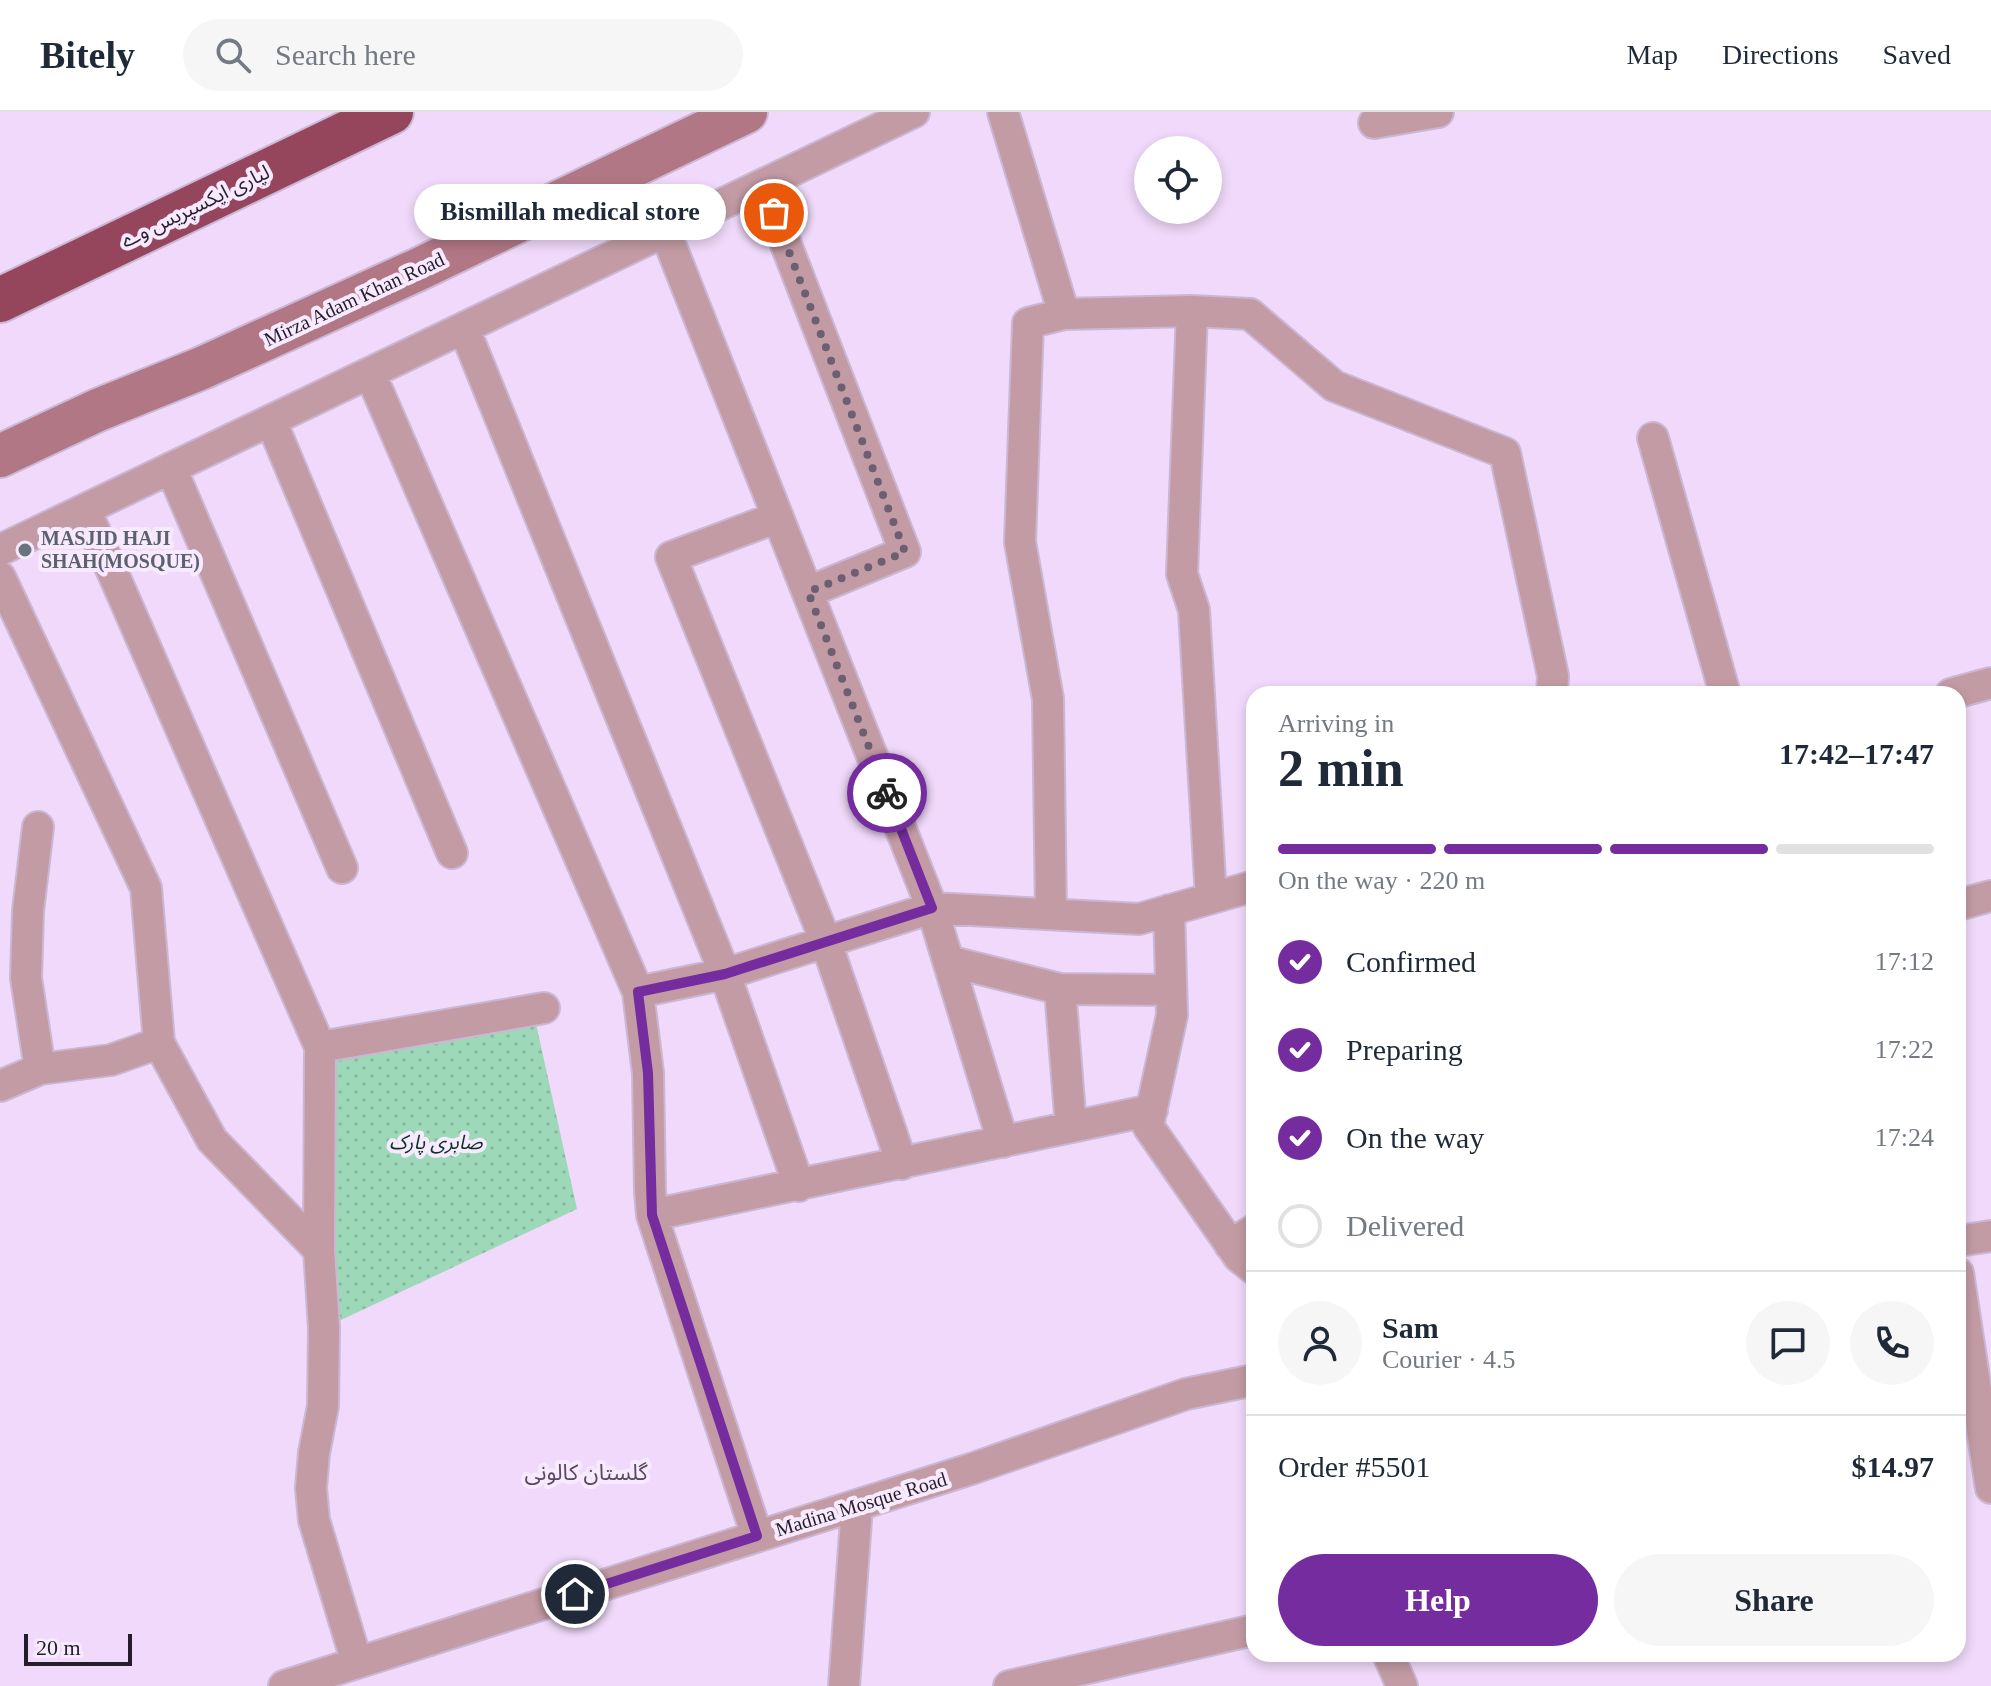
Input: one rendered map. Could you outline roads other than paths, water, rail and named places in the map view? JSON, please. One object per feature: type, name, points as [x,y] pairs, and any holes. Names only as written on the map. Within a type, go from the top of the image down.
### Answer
[{"type":"highway","name":"لیاری ایکسپریس وے","points":[[0,300],[391,112]]},
{"type":"main road","name":"Mirza Adam Khan Road","points":[[0,456],[417,270],[746,112]]},
{"type":"street","points":[[0,550],[914,112]]},
{"type":"street","points":[[1003,112],[1064,314]]},
{"type":"street","points":[[1374,123],[1438,112]]},
{"type":"street","points":[[763,185],[905,552],[808,592]]},
{"type":"street","points":[[665,231],[932,908],[1003,1142]]},
{"type":"street","points":[[1192,311],[1182,574],[1194,610],[1211,898]]},
{"type":"street","points":[[1051,914],[1048,699],[1020,542],[1028,323],[1064,314],[1192,311],[1250,314],[1334,386],[1505,453],[1553,676],[1552,686]]},
{"type":"street","points":[[464,328],[725,974],[799,1186]]},
{"type":"street","points":[[370,373],[638,992],[648,1073],[652,1215],[757,1536]]},
{"type":"street","points":[[271,421],[452,853]]},
{"type":"street","points":[[1653,438],[1723,686]]},
{"type":"street","points":[[171,468],[342,868]]},
{"type":"street","points":[[85,509],[320,1047],[319,1250],[324,1328],[323,1390],[313,1465],[313,1509],[357,1663]]},
{"type":"street","points":[[778,517],[671,557],[826,942],[902,1164]]},
{"type":"street","points":[[0,577],[146,888],[159,1043],[212,1140],[319,1250]]},
{"type":"street","points":[[1966,690],[1991,683]]},
{"type":"street","points":[[38,827],[28,911],[26,978],[40,1069]]},
{"type":"street","points":[[638,992],[725,974],[932,908],[1139,919],[1246,888]]},
{"type":"street","points":[[1966,903],[1991,896]]},
{"type":"street","points":[[1169,910],[1172,1015],[1148,1126],[1242,1237],[1239,1257],[1246,1263]]},
{"type":"street","points":[[948,961],[1060,989],[1171,990]]},
{"type":"street","points":[[1060,989],[1071,1127]]},
{"type":"street","points":[[320,1047],[544,1008]]},
{"type":"street","points":[[0,1086],[40,1069],[111,1060],[159,1043]]},
{"type":"street","points":[[652,1215],[1152,1110]]},
{"type":"street","points":[[1966,1240],[1991,1236]]},
{"type":"street","points":[[1966,1325],[1991,1488]]},
{"type":"street","name":"Madina Mosque Road","points":[[284,1686],[857,1506],[1186,1394],[1246,1382]]},
{"type":"street","points":[[844,1686],[857,1506]]},
{"type":"street","points":[[1009,1686],[1246,1632]]},
{"type":"street","points":[[1392,1662],[1402,1686]]},
{"type":"place","name":"Bismillah medical store","points":[[774,213]]},
{"type":"place","name":"MASJID HAJI SHAH(MOSQUE)","points":[[25,550]]},
{"type":"district","name":"گلستان کالونی","points":[[586,1472]]},
{"type":"park label","name":"صابری پارک","points":[[436,1142]]}]
